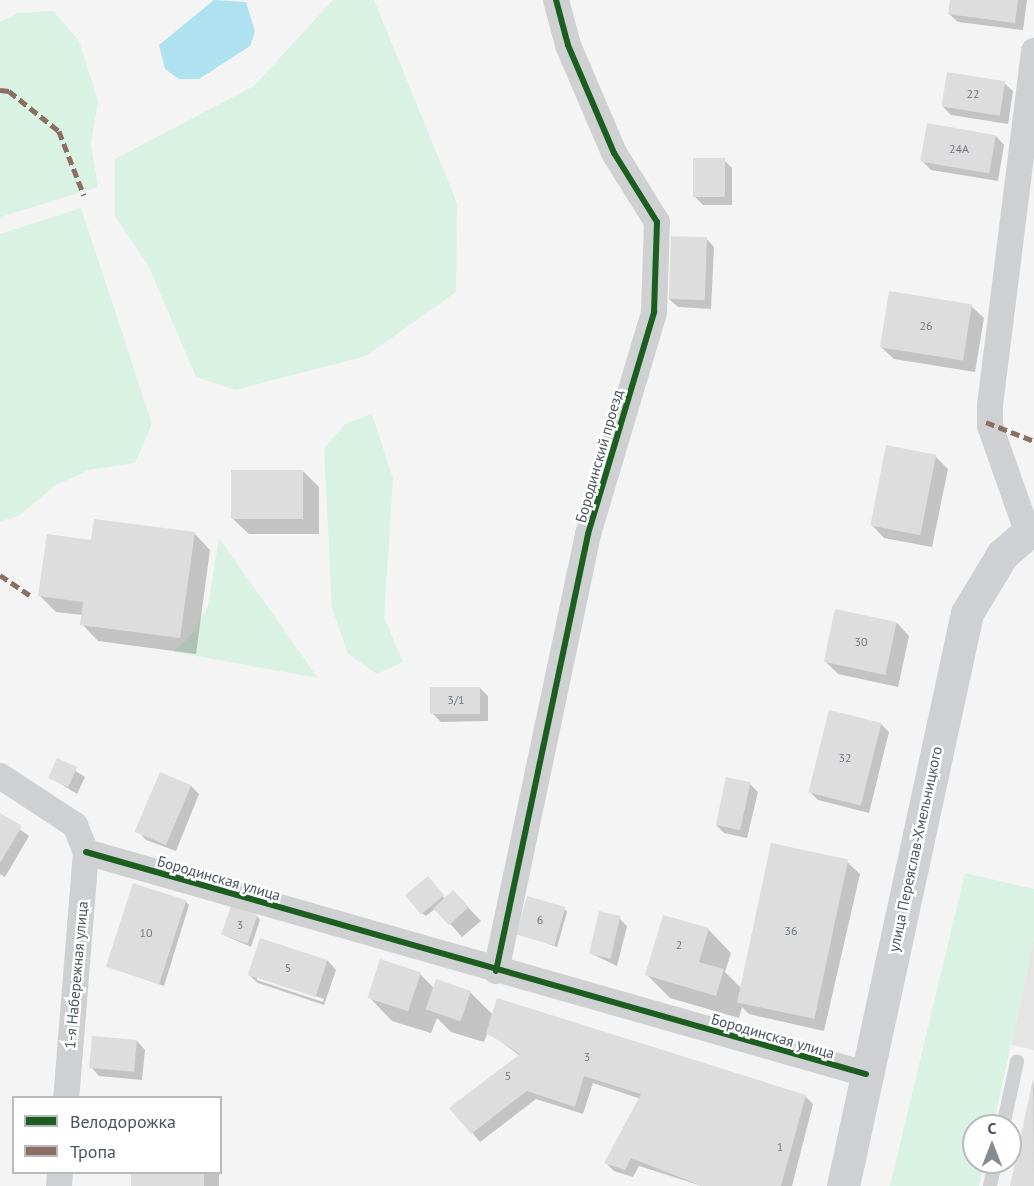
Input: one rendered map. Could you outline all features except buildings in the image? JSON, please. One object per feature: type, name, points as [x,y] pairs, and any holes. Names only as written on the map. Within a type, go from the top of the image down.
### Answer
[{"type":"main road","name":"улица Переяслав-Хмельницкого","points":[[843,1186],[968,613],[981,583],[1030,529]]},
{"type":"street","name":"Бородинский проезд","points":[[496,971],[588,534],[654,312],[657,222],[614,153],[568,45],[556,0]]},
{"type":"street","points":[[1030,529],[990,426],[990,405],[1034,51]]},
{"type":"street","points":[[0,777],[75,825],[86,852]]},
{"type":"street","name":"Бородинская улица","points":[[86,852],[496,971],[866,1074]]},
{"type":"street","name":"1-я Набережная улица","points":[[66,1096],[86,852]]},
{"type":"lane","points":[[1006,1114],[1017,1062]]},
{"type":"shaded area","points":[[1034,939],[1034,1050],[1011,1045]]},
{"type":"green space","points":[[333,0],[374,0],[457,203],[456,292],[366,356],[235,390],[196,377],[148,265],[115,216],[115,159],[254,86]]},
{"type":"green space","points":[[53,11],[79,41],[98,101],[91,144],[98,187],[0,217],[0,22],[17,13]]},
{"type":"green space","points":[[81,208],[152,424],[135,463],[89,470],[56,485],[17,517],[0,521],[0,234]]},
{"type":"green space","points":[[372,414],[393,479],[384,617],[403,662],[377,674],[348,654],[332,608],[324,448],[345,424]]},
{"type":"green space","points":[[219,538],[318,678],[174,652],[195,631],[208,606]]},
{"type":"green space","points":[[965,873],[1034,889],[1034,939],[996,1114],[962,1114],[962,1174],[982,1174],[979,1186],[890,1186]]},
{"type":"water","points":[[214,0],[246,2],[255,32],[250,46],[199,79],[179,79],[165,69],[159,45]]},
{"type":"marked path","points":[[0,90],[9,91],[59,131],[84,195]]},
{"type":"marked path","points":[[986,422],[1034,441]]},
{"type":"marked path","points":[[0,575],[30,595]]},
{"type":"cycle path","points":[[496,971],[588,534],[654,312],[657,222],[614,153],[568,45],[556,0]]},
{"type":"cycle path","points":[[86,852],[866,1074]]}]
